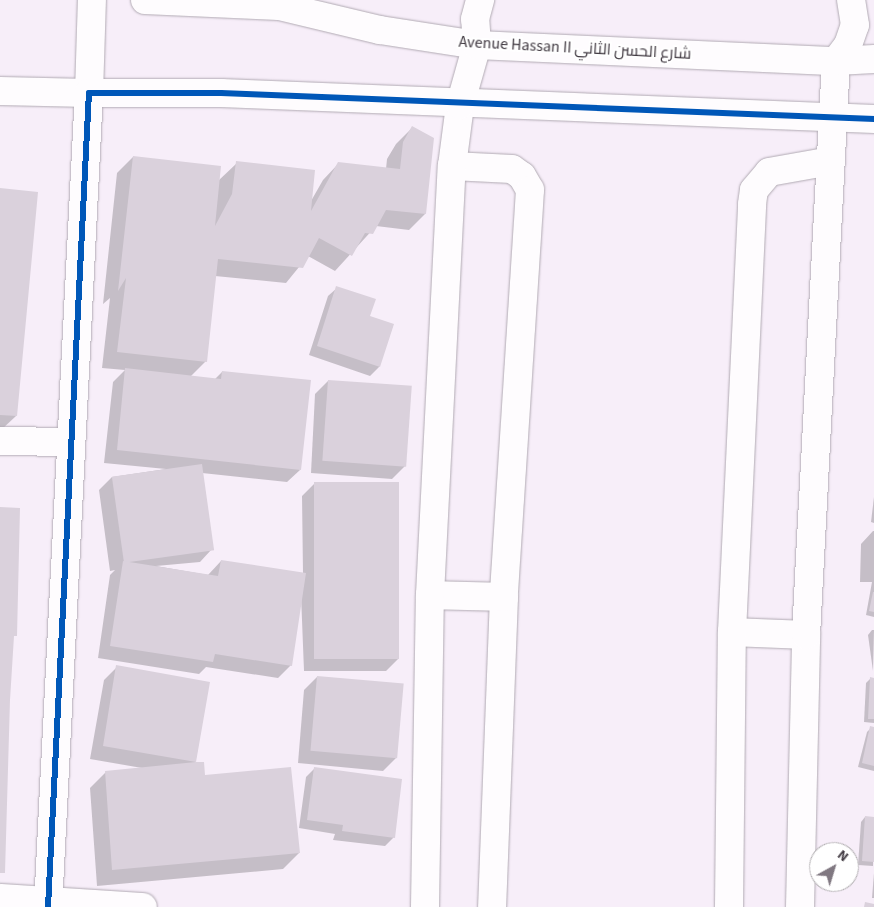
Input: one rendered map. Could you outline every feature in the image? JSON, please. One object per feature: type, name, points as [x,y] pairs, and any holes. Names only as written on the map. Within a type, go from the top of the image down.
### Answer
[{"type":"street","points":[[48,904],[89,93],[92,0]]},
{"type":"street","name":"Avenue Hassan II شارع الحسن الثاني","points":[[145,0],[288,3],[380,30],[477,45],[836,61],[874,59]]},
{"type":"street","points":[[425,907],[430,595],[452,166],[460,105],[477,45],[475,19],[480,0]]},
{"type":"street","points":[[800,907],[806,635],[836,61],[848,45],[855,25],[851,0]]},
{"type":"street","points":[[0,91],[221,93],[460,105],[874,119]]},
{"type":"street","points":[[729,907],[732,632],[754,190],[769,172],[831,160]]},
{"type":"street","points":[[452,166],[512,169],[522,176],[530,190],[504,597],[492,907]]},
{"type":"street","points":[[0,441],[71,442]]},
{"type":"street","points":[[430,595],[504,597]]},
{"type":"street","points":[[732,632],[806,635]]},
{"type":"street","points":[[0,898],[48,904],[143,907]]},
{"type":"building","points":[[412,126],[434,138],[426,214],[386,210],[373,234],[365,233],[352,256],[319,238],[303,268],[218,259],[207,362],[117,352],[126,278],[118,291],[133,156],[221,166],[215,226],[232,194],[236,161],[315,170],[311,211],[338,162],[400,169],[403,142]]},
{"type":"building","points":[[0,188],[38,192],[17,416],[0,415]]},
{"type":"building","points":[[336,286],[376,299],[370,316],[394,324],[380,367],[317,346]]},
{"type":"building","points":[[125,368],[221,379],[222,371],[311,380],[301,470],[117,450]]},
{"type":"building","points":[[328,380],[412,386],[406,467],[322,461]]},
{"type":"building","points":[[202,464],[214,550],[124,563],[112,477]]},
{"type":"building","points":[[314,482],[399,482],[399,659],[314,659]]},
{"type":"building","points":[[0,507],[20,508],[17,636],[14,636],[10,700],[5,873],[0,873]]},
{"type":"building","points":[[221,560],[306,573],[292,666],[215,654],[213,662],[110,646],[123,561],[218,576]]},
{"type":"building","points":[[874,592],[874,612],[869,611]]},
{"type":"building","points":[[116,665],[210,682],[196,762],[103,746]]},
{"type":"building","points":[[317,676],[404,684],[397,758],[310,751]]},
{"type":"building","points":[[870,677],[874,678],[874,719],[868,719]]},
{"type":"building","points":[[870,726],[874,727],[874,766],[862,763]]},
{"type":"building","points":[[204,762],[205,775],[291,767],[300,853],[112,870],[105,771]]},
{"type":"building","points":[[314,767],[402,779],[395,838],[342,831],[343,825],[307,820]]},
{"type":"building","points":[[865,816],[874,817],[874,862],[862,861]]},
{"type":"building","points":[[865,902],[874,904],[874,907],[864,907]]},
{"type":"cycle path","points":[[48,907],[89,93],[221,93],[874,119]]}]
